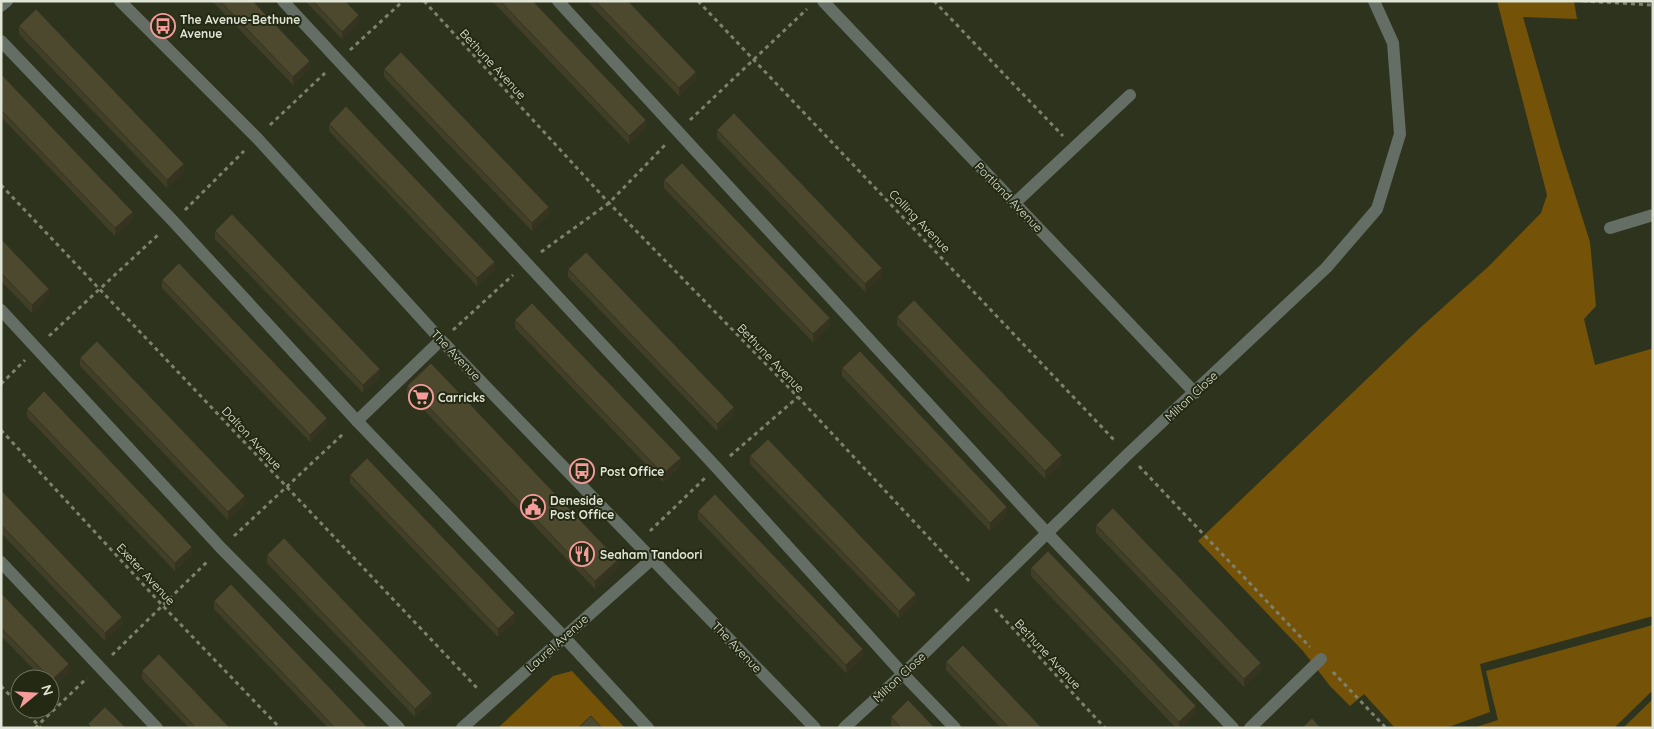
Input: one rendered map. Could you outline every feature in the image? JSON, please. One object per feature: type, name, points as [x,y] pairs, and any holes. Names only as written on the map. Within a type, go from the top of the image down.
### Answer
[{"type":"street","points":[[1,6],[7,1]]},
{"type":"street","name":"The Avenue","points":[[120,1],[256,138],[441,340],[816,728]]},
{"type":"street","points":[[283,1],[716,467],[903,674],[955,728]]},
{"type":"street","points":[[558,1],[1047,533],[1233,728]]},
{"type":"street","name":"Portland Avenue","points":[[823,1],[1195,393]]},
{"type":"street","name":"Milton Close","points":[[844,728],[903,674],[1128,454],[1326,268],[1377,209],[1400,134],[1393,43],[1374,1]]},
{"type":"street","points":[[1,42],[173,221],[357,421],[564,637],[648,728]]},
{"type":"street","points":[[1015,203],[1130,94]]},
{"type":"street","points":[[1610,228],[1653,215]]},
{"type":"street","points":[[1,310],[221,548],[399,728]]},
{"type":"street","points":[[357,421],[441,340]]},
{"type":"street","name":"Laurel Avenue","points":[[462,728],[652,559]]},
{"type":"street","points":[[1,562],[100,665],[157,728]]},
{"type":"street","points":[[1250,728],[1321,659]]},
{"type":"path","points":[[1,384],[173,221],[256,138],[403,1]]},
{"type":"path","name":"Bethune Avenue","points":[[424,1],[609,203],[798,398],[1105,728]]},
{"type":"path","name":"Colling Avenue","points":[[698,1],[1386,728]]},
{"type":"path","points":[[934,1],[1074,147]]},
{"type":"path","points":[[1583,1],[1653,5]]},
{"type":"path","points":[[609,203],[678,131],[808,8]]},
{"type":"path","name":"Dalton Avenue","points":[[1,185],[491,702]]},
{"type":"path","points":[[38,727],[221,548],[357,421]]},
{"type":"path","name":"Exeter Avenue","points":[[1,430],[163,606],[280,728]]},
{"type":"path","points":[[1,686],[10,695]]},
{"type":"shaded area","points":[[1497,1],[1574,1],[1577,19],[1523,17],[1560,147],[1590,242],[1596,306],[1584,319],[1595,365],[1651,349],[1653,352],[1653,616],[1480,664],[1490,712],[1446,728],[1395,728],[1364,694],[1350,706],[1330,686],[1303,651],[1198,541],[1420,328],[1489,266],[1541,213],[1547,195]]},
{"type":"shaded area","points":[[1653,625],[1653,690],[1614,728],[1473,728],[1498,720],[1486,671]]},
{"type":"shaded area","points":[[572,671],[625,728],[498,728],[553,676]]},
{"type":"shaded area","points":[[1653,699],[1653,728],[1623,728]]},
{"type":"building","points":[[220,1],[253,1],[310,61],[293,77]]},
{"type":"building","points":[[313,1],[345,1],[359,15],[342,32]]},
{"type":"building","points":[[500,1],[533,1],[646,120],[629,136]]},
{"type":"building","points":[[595,1],[628,1],[696,72],[679,88]]},
{"type":"building","points":[[36,9],[184,164],[167,180],[19,26]]},
{"type":"building","points":[[401,52],[549,207],[532,223],[384,69]]},
{"type":"building","points":[[1,74],[133,212],[115,228],[1,110]]},
{"type":"building","points":[[346,106],[495,262],[477,278],[329,124]]},
{"type":"building","points":[[734,113],[882,268],[865,284],[717,130]]},
{"type":"building","points":[[682,163],[830,318],[813,334],[664,180]]},
{"type":"building","points":[[232,214],[380,369],[363,385],[215,231]]},
{"type":"building","points":[[1,239],[49,289],[32,305],[1,273]]},
{"type":"building","points":[[586,252],[734,407],[717,424],[568,269]]},
{"type":"building","points":[[179,263],[327,418],[310,435],[162,280]]},
{"type":"building","points":[[914,300],[1062,455],[1045,471],[897,317]]},
{"type":"building","points":[[532,303],[681,458],[663,474],[515,320]]},
{"type":"building","points":[[97,341],[245,496],[228,512],[80,358]]},
{"type":"building","points":[[860,351],[1007,507],[990,523],[842,368]]},
{"type":"building","points":[[431,363],[618,560],[595,581],[424,402],[422,404],[407,386]]},
{"type":"building","points":[[44,391],[192,547],[175,563],[27,409]]},
{"type":"building","points":[[768,439],[916,594],[899,611],[750,456]]},
{"type":"building","points":[[367,458],[515,613],[498,629],[350,475]]},
{"type":"building","points":[[1,490],[122,617],[105,633],[1,525]]},
{"type":"building","points":[[715,494],[863,649],[846,665],[698,511]]},
{"type":"building","points":[[1113,508],[1261,663],[1244,679],[1096,525]]},
{"type":"building","points":[[284,538],[432,693],[415,709],[267,555]]},
{"type":"building","points":[[1048,551],[1196,706],[1179,722],[1031,568]]},
{"type":"building","points":[[231,584],[368,728],[335,728],[214,601]]},
{"type":"building","points":[[1,593],[69,664],[60,672],[60,669],[41,669],[1,628]]},
{"type":"building","points":[[963,645],[1042,728],[1009,728],[946,662]]},
{"type":"building","points":[[159,654],[230,728],[196,728],[142,671]]},
{"type":"building","points":[[908,700],[935,728],[901,728],[891,717]]},
{"type":"building","points":[[105,707],[126,728],[92,728],[88,724]]},
{"type":"building","points":[[591,716],[602,728],[578,728]]},
{"type":"building","points":[[1312,718],[1321,728],[1302,728]]},
{"type":"place","name":"The Avenue-Bethune Avenue","points":[[163,26]]},
{"type":"place","name":"Carricks","points":[[421,397]]},
{"type":"place","name":"Post Office","points":[[582,471]]},
{"type":"place","name":"Deneside Post Office","points":[[533,507]]},
{"type":"place","name":"Seaham Tandoori","points":[[582,554]]}]
